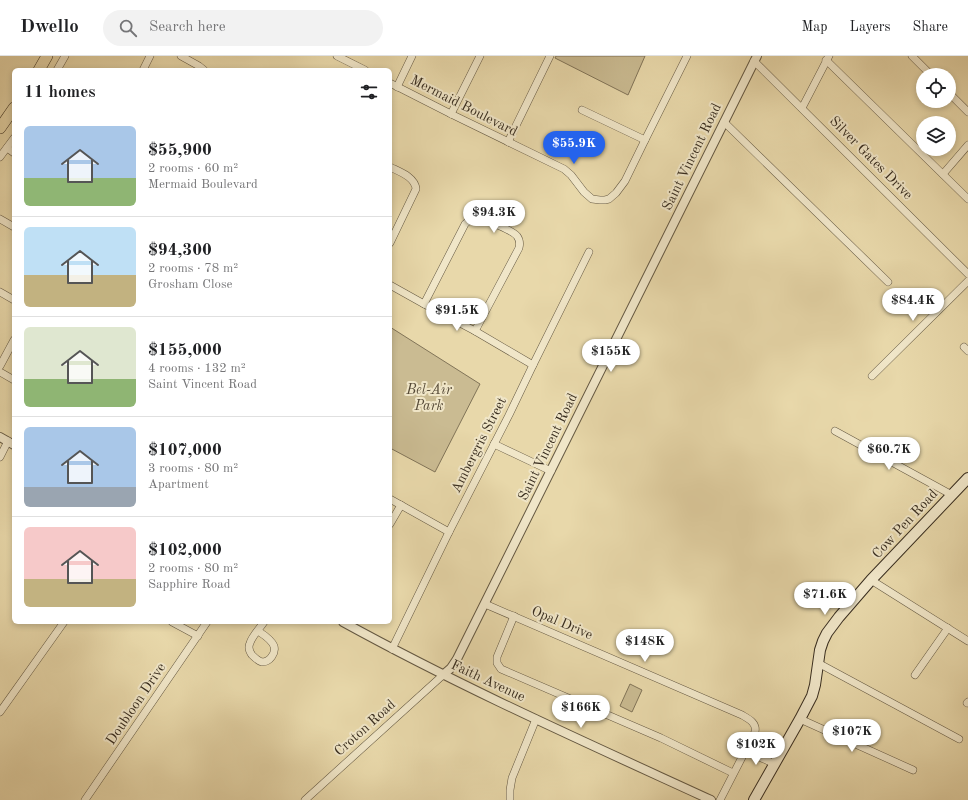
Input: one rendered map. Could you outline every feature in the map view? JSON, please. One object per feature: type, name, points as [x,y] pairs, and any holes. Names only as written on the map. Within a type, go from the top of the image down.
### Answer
[{"type":"main road","points":[[40,68],[47,56]]},
{"type":"main road","points":[[0,128],[12,111]]},
{"type":"main road","name":"Cow Pen Road","points":[[754,800],[800,719],[814,691],[821,646],[827,633],[839,616],[871,580],[968,478]]},
{"type":"street","points":[[58,68],[65,56]]},
{"type":"street","points":[[144,68],[150,56]]},
{"type":"street","points":[[181,56],[202,68]]},
{"type":"street","points":[[397,87],[412,56]]},
{"type":"street","points":[[451,114],[480,56]]},
{"type":"street","points":[[508,142],[550,56]]},
{"type":"street","name":"Mermaid Boulevard","points":[[392,84],[564,169],[574,178],[586,195],[592,199],[600,200],[613,196],[623,186],[686,56]]},
{"type":"street","points":[[912,56],[924,68]]},
{"type":"street","points":[[341,57],[361,68]]},
{"type":"street","points":[[802,108],[828,58],[968,199]]},
{"type":"street","name":"Silver Gates Drive","points":[[756,59],[802,108],[968,274]]},
{"type":"street","name":"Saint Vincent Road","points":[[443,675],[451,668],[457,659],[485,604],[756,59]]},
{"type":"street","points":[[956,100],[968,112]]},
{"type":"street","points":[[582,110],[644,140]]},
{"type":"street","points":[[724,122],[888,282]]},
{"type":"street","points":[[0,157],[12,141]]},
{"type":"street","points":[[943,174],[968,145]]},
{"type":"street","points":[[7,148],[12,152]]},
{"type":"street","points":[[392,168],[410,178],[416,189],[392,239]]},
{"type":"street","points":[[424,304],[465,224],[468,221],[479,217],[512,232],[520,240],[520,248],[475,330]]},
{"type":"street","points":[[0,219],[12,226]]},
{"type":"street","name":"Ambergris Street","points":[[392,649],[589,252]]},
{"type":"street","points":[[872,376],[968,281]]},
{"type":"street","points":[[392,286],[475,330],[533,365]]},
{"type":"street","points":[[0,292],[12,299]]},
{"type":"street","points":[[0,366],[12,344]]},
{"type":"street","points":[[0,372],[12,379]]},
{"type":"street","points":[[835,431],[952,495]]},
{"type":"street","points":[[0,437],[11,443],[0,457]]},
{"type":"street","points":[[494,444],[551,471]]},
{"type":"street","points":[[392,500],[449,532]]},
{"type":"street","points":[[392,521],[401,505]]},
{"type":"street","points":[[871,580],[968,641]]},
{"type":"street","name":"Opal Drive","points":[[485,604],[748,718],[754,724],[756,731],[746,751]]},
{"type":"street","points":[[514,616],[497,657],[497,663],[501,669],[661,738],[733,773]]},
{"type":"street","points":[[0,712],[63,624]]},
{"type":"street","points":[[176,624],[198,636]]},
{"type":"street","name":"Doubloon Drive","points":[[85,800],[206,624]]},
{"type":"street","points":[[258,631],[263,624]]},
{"type":"street","name":"Faith Avenue","points":[[347,624],[443,675],[711,800]]},
{"type":"street","points":[[915,675],[948,628]]},
{"type":"street","points":[[818,663],[959,739]]},
{"type":"street","name":"Croton Road","points":[[305,800],[443,675]]},
{"type":"street","points":[[510,800],[512,778],[536,719]]},
{"type":"street","points":[[800,719],[913,770]]},
{"type":"street","points":[[720,800],[746,751],[775,764]]},
{"type":"green space","points":[[556,56],[645,56],[628,95],[555,58]]},
{"type":"green space","name":"Bel-Air Park","points":[[392,328],[480,384],[435,472],[392,449]]},
{"type":"green space","points":[[630,684],[642,690],[632,712],[620,706]]}]
